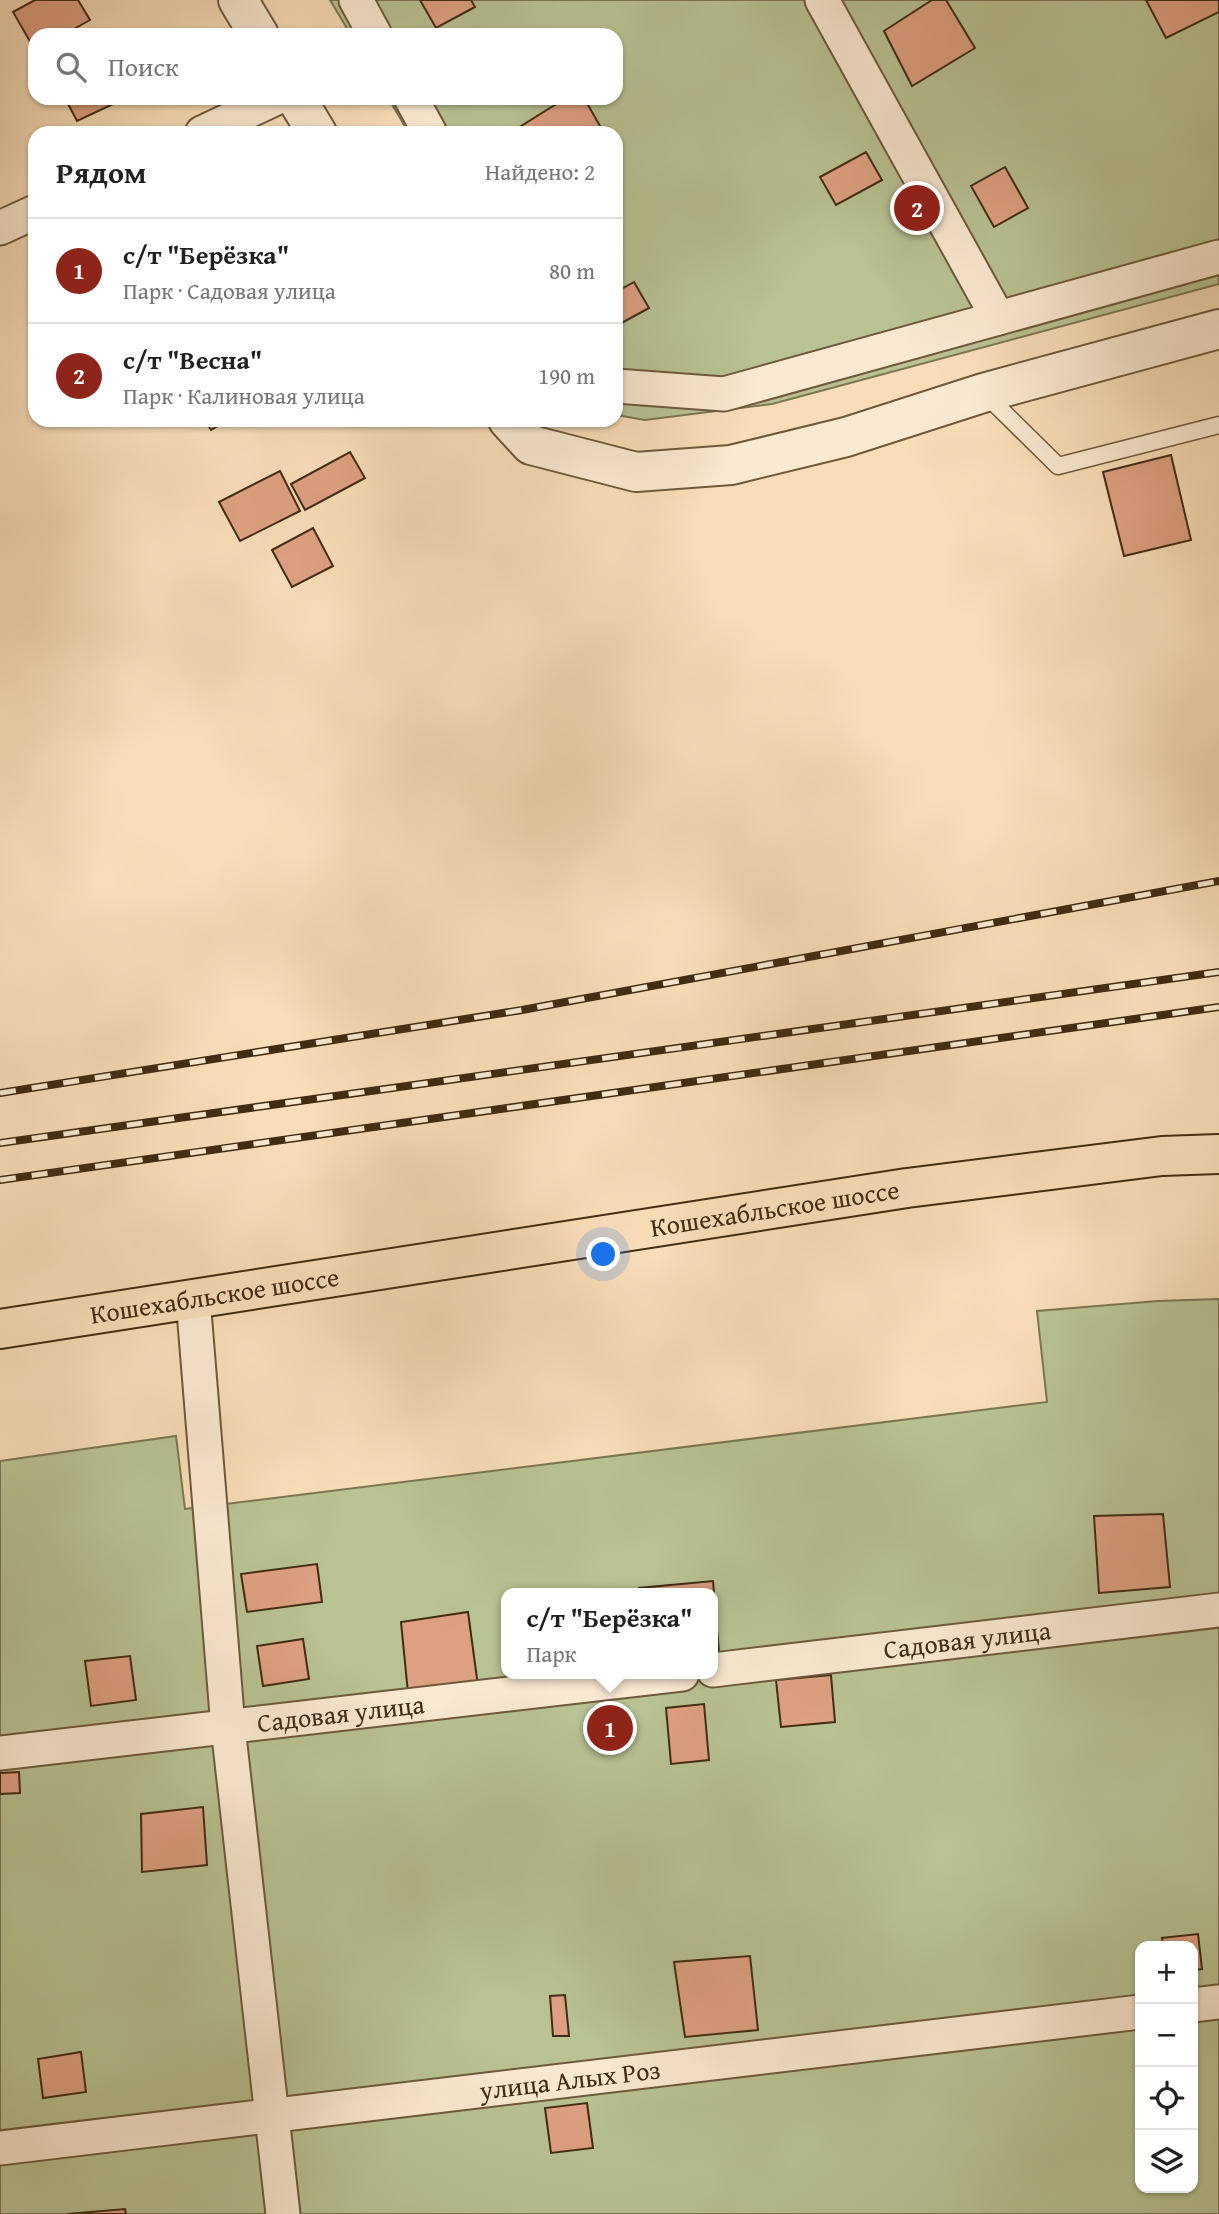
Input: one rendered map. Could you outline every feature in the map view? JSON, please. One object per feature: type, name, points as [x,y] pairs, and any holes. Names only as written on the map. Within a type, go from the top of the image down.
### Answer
[{"type":"main road","name":"Кошехабльское шоссе","points":[[0,1329],[907,1188],[1162,1156],[1219,1154]]},
{"type":"street","points":[[238,0],[255,28]]},
{"type":"street","points":[[356,0],[371,28]]},
{"type":"street","points":[[822,0],[998,317]]},
{"type":"street","points":[[217,126],[261,105]]},
{"type":"street","points":[[300,105],[313,126]]},
{"type":"street","points":[[415,105],[426,126]]},
{"type":"street","points":[[0,228],[28,215]]},
{"type":"street","points":[[623,387],[724,394],[1219,257]]},
{"type":"street","points":[[520,432],[636,472],[731,465],[846,437],[983,393],[1219,329]]},
{"type":"street","points":[[193,1299],[228,1727],[282,2214]]},
{"type":"street","name":"Садовая улица","points":[[718,1669],[1219,1611]]},
{"type":"street","name":"Садовая улица","points":[[0,1753],[639,1679]]},
{"type":"street","points":[[1198,2005],[1219,2002]]},
{"type":"street","name":"улица Алых Роз","points":[[0,2148],[1135,2013]]},
{"type":"lane","points":[[983,393],[1058,466],[1218,423]]},
{"type":"green space","points":[[330,0],[1219,0],[1219,284],[772,404],[645,420],[623,416],[623,126],[405,126],[392,105],[623,105],[623,28],[347,28]]},
{"type":"green space","points":[[1219,1299],[1219,2214],[0,2214],[0,1461],[176,1436],[185,1509],[1047,1402],[1037,1311]]},
{"type":"building","points":[[35,0],[78,0],[90,20],[76,28],[28,28],[28,38],[13,12]]},
{"type":"building","points":[[420,0],[471,0],[475,7],[436,28]]},
{"type":"building","points":[[932,0],[946,0],[975,48],[912,86],[884,31]]},
{"type":"building","points":[[1146,0],[1219,0],[1219,12],[1166,38]]},
{"type":"building","points":[[69,105],[111,105],[77,121]]},
{"type":"building","points":[[555,105],[588,105],[600,126],[521,126]]},
{"type":"building","points":[[866,152],[882,180],[836,205],[820,177]]},
{"type":"building","points":[[1005,167],[1028,208],[994,227],[971,186]]},
{"type":"building","points":[[634,282],[649,308],[623,322],[623,288]]},
{"type":"building","points":[[350,452],[365,478],[305,510],[291,484]]},
{"type":"building","points":[[1171,455],[1191,540],[1124,556],[1103,472]]},
{"type":"building","points":[[280,471],[300,511],[240,541],[219,502]]},
{"type":"building","points":[[313,528],[333,566],[292,587],[272,550]]},
{"type":"building","points":[[1163,1514],[1170,1587],[1099,1593],[1094,1516]]},
{"type":"building","points":[[317,1564],[322,1602],[247,1612],[241,1574]]},
{"type":"building","points":[[713,1581],[714,1588],[639,1588]]},
{"type":"building","points":[[468,1612],[478,1686],[408,1693],[401,1622]]},
{"type":"building","points":[[303,1639],[309,1679],[263,1686],[257,1646]]},
{"type":"building","points":[[130,1656],[136,1700],[91,1706],[85,1661]]},
{"type":"building","points":[[831,1675],[835,1722],[781,1727],[776,1680]]},
{"type":"building","points":[[704,1704],[709,1760],[671,1764],[666,1708]]},
{"type":"building","points":[[19,1772],[20,1793],[0,1794],[0,1773]]},
{"type":"building","points":[[203,1807],[207,1865],[142,1872],[141,1814]]},
{"type":"building","points":[[1198,1934],[1202,1969],[1198,1969],[1198,1941],[1162,1941],[1162,1938]]},
{"type":"building","points":[[750,1956],[758,2030],[685,2037],[674,1962]]},
{"type":"building","points":[[565,1995],[569,2036],[553,2036],[550,1996]]},
{"type":"building","points":[[81,2052],[86,2092],[43,2098],[38,2059]]},
{"type":"building","points":[[587,2103],[593,2148],[551,2153],[545,2108]]},
{"type":"building","points":[[125,2209],[126,2214],[67,2214]]},
{"type":"railway","points":[[0,1093],[522,1010],[1219,881]]},
{"type":"railway","points":[[0,1143],[1219,972]]},
{"type":"railway","points":[[0,1180],[1219,1007]]},
{"type":"place","name":"с/т \"Весна\"","points":[[917,208]]},
{"type":"place","name":"с/т \"Берёзка\"","points":[[610,1728]]}]
